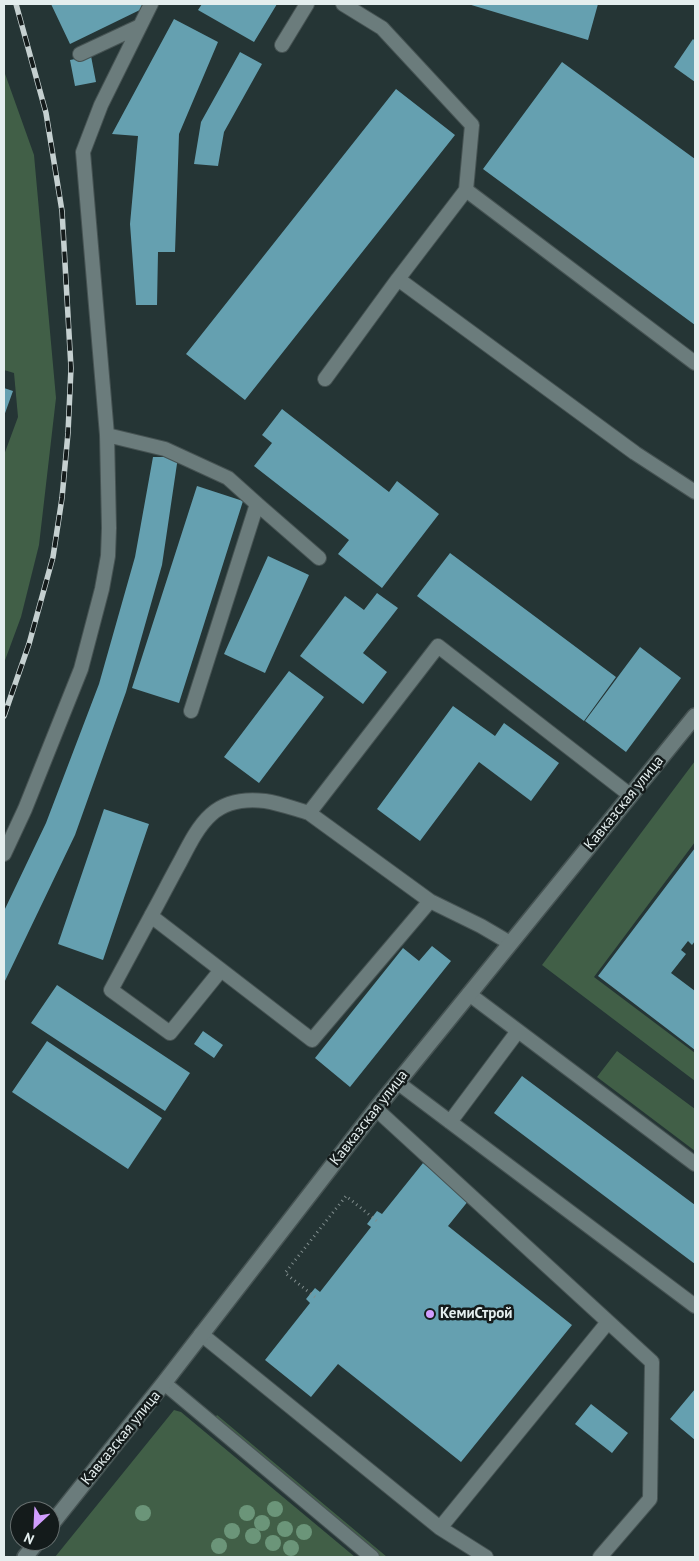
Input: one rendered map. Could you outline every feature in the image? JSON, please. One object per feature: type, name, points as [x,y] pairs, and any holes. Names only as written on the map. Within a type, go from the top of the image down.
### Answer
[{"type":"street","name":"Кавказская улица","points":[[60,1513],[164,1383],[397,1082],[695,716]]},
{"type":"lane","points":[[4,854],[25,808],[81,669],[102,589],[108,556],[110,528],[107,435],[84,152],[101,105],[151,4]]},
{"type":"lane","points":[[282,46],[307,4]]},
{"type":"lane","points":[[325,379],[466,190],[472,125],[382,28],[343,4]]},
{"type":"lane","points":[[80,54],[140,26]]},
{"type":"lane","points":[[466,190],[695,363]]},
{"type":"lane","points":[[398,279],[635,453],[695,492]]},
{"type":"lane","points":[[107,435],[165,449],[228,478],[319,558]]},
{"type":"lane","points":[[191,711],[257,504]]},
{"type":"lane","points":[[309,813],[438,646],[630,795]]},
{"type":"lane","points":[[221,970],[170,1033],[111,990],[198,828],[210,815],[225,805],[243,801],[265,801],[309,813],[430,901],[481,926],[510,943]]},
{"type":"lane","points":[[151,916],[312,1040],[430,901]]},
{"type":"lane","points":[[469,994],[695,1164]]},
{"type":"lane","points":[[450,1122],[518,1031]]},
{"type":"lane","points":[[397,1082],[695,1306]]},
{"type":"lane","points":[[376,1109],[652,1362],[650,1499],[600,1557]]},
{"type":"lane","points":[[440,1528],[608,1322]]},
{"type":"lane","points":[[201,1334],[440,1528],[486,1557]]},
{"type":"lane","points":[[164,1383],[372,1557]]},
{"type":"path","points":[[315,1297],[284,1273],[346,1196],[377,1221]]},
{"type":"green space","points":[[4,71],[34,155],[56,398],[39,545],[21,617],[4,663],[4,455],[18,417],[14,373],[4,370]]},
{"type":"green space","points":[[695,761],[695,842],[594,977],[695,1053],[695,1081],[542,965]]},
{"type":"green space","points":[[617,1051],[695,1109],[695,1151],[597,1077]]},
{"type":"green space","points":[[174,1410],[181,1412],[355,1557],[55,1557]]},
{"type":"green space","points":[[217,1415],[387,1557],[381,1557],[214,1419]]},
{"type":"building","points":[[51,4],[144,4],[146,7],[70,44]]},
{"type":"building","points":[[202,4],[277,4],[254,42],[198,10]]},
{"type":"building","points":[[468,4],[598,4],[588,40]]},
{"type":"building","points":[[174,19],[218,42],[179,134],[175,252],[158,252],[157,305],[136,305],[130,224],[138,136],[112,134]]},
{"type":"building","points":[[693,39],[695,41],[695,82],[674,67]]},
{"type":"building","points":[[240,52],[262,64],[224,132],[218,166],[194,164],[201,122]]},
{"type":"building","points":[[91,56],[96,82],[75,86],[70,60]]},
{"type":"building","points":[[562,62],[695,159],[695,325],[483,169]]},
{"type":"building","points":[[396,89],[455,135],[245,400],[186,354]]},
{"type":"building","points":[[4,388],[13,391],[4,416]]},
{"type":"building","points":[[282,409],[389,492],[397,481],[439,514],[382,588],[338,554],[349,540],[254,466],[272,443],[262,435]]},
{"type":"building","points":[[153,457],[178,457],[162,565],[126,692],[75,835],[4,983],[4,911],[46,823],[99,684],[135,557]]},
{"type":"building","points":[[197,486],[243,501],[179,703],[132,688]]},
{"type":"building","points":[[450,553],[616,677],[584,721],[417,596]]},
{"type":"building","points":[[268,556],[309,575],[265,673],[224,654]]},
{"type":"building","points":[[377,593],[398,608],[363,653],[387,672],[363,704],[300,656],[345,596],[364,610]]},
{"type":"building","points":[[640,647],[681,678],[626,752],[585,721]]},
{"type":"building","points":[[289,671],[324,697],[259,783],[224,757]]},
{"type":"building","points":[[453,706],[495,736],[504,723],[559,763],[531,801],[479,762],[420,841],[377,809]]},
{"type":"building","points":[[104,809],[149,824],[103,960],[58,944]]},
{"type":"building","points":[[695,848],[695,941],[692,945],[688,941],[681,950],[686,954],[671,973],[695,991],[695,1050],[598,976]]},
{"type":"building","points":[[432,946],[451,961],[350,1087],[315,1058],[403,948],[419,961]]},
{"type":"building","points":[[57,985],[190,1073],[165,1111],[31,1023]]},
{"type":"building","points":[[203,1031],[223,1045],[214,1058],[194,1044]]},
{"type":"building","points":[[47,1041],[162,1118],[128,1169],[12,1092]]},
{"type":"building","points":[[522,1076],[695,1205],[695,1264],[494,1113]]},
{"type":"building","name":"КемиСтрой","points":[[423,1163],[469,1200],[448,1226],[572,1325],[461,1462],[338,1364],[311,1397],[265,1360],[310,1303],[306,1299],[315,1288],[320,1292],[371,1227],[367,1224],[377,1211],[382,1214]]},
{"type":"building","points":[[695,1389],[695,1440],[670,1419]]},
{"type":"building","points":[[591,1404],[628,1433],[612,1453],[575,1424]]},
{"type":"railway","points":[[4,716],[29,644],[53,557],[62,498],[71,368],[62,211],[46,113],[16,4]]},
{"type":"place","name":"КемиСтрой","points":[[430,1314]]}]
